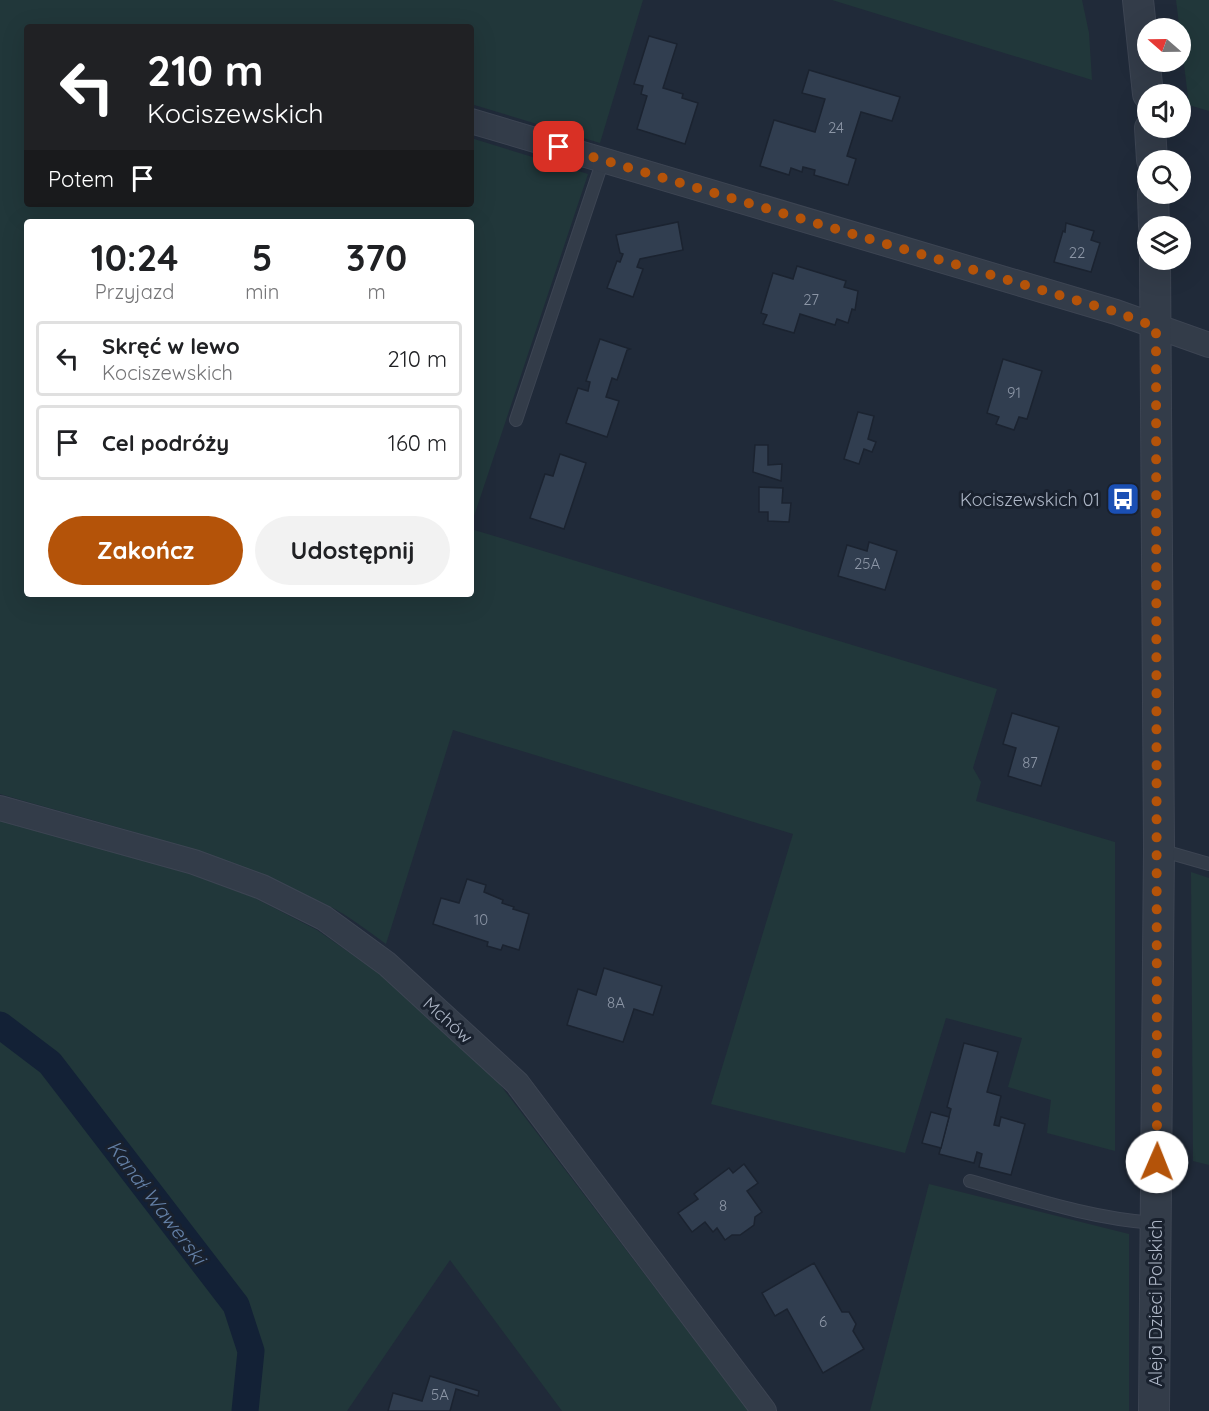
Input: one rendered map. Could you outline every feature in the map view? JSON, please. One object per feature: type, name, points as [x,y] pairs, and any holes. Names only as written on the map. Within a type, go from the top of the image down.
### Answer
[{"type":"street","points":[[1138,0],[1147,84]]},
{"type":"street","points":[[474,122],[1116,312],[1209,345]]},
{"type":"street","name":"Aleja Dzieci Polskich","points":[[1154,1411],[1158,849],[1155,270]]},
{"type":"street","name":"Mchów","points":[[0,808],[194,862],[262,887],[324,918],[387,964],[524,1080],[764,1411]]},
{"type":"lane","points":[[516,420],[603,160]]},
{"type":"lane","points":[[1158,849],[1209,864]]},
{"type":"lane","points":[[970,1182],[1064,1207],[1134,1222],[1155,1223]]},
{"type":"green space","points":[[0,0],[643,0],[600,143],[474,105],[474,24],[24,24],[24,207],[474,207],[474,139],[588,174],[474,516],[474,219],[24,219],[24,597],[474,597],[474,530],[997,689],[973,768],[981,782],[976,801],[1115,842],[1115,1151],[1047,1133],[1051,1100],[1008,1087],[1022,1038],[946,1018],[905,1153],[711,1104],[793,834],[453,730],[386,944],[336,910],[290,887],[249,871],[167,842],[0,794]]},
{"type":"green space","points":[[832,0],[1082,0],[1089,33],[1092,80]]},
{"type":"green space","points":[[1176,0],[1209,0],[1209,111],[1191,106],[1191,84],[1186,84],[1185,72],[1191,72],[1191,18],[1178,18]]},
{"type":"green space","points":[[0,819],[190,874],[255,898],[317,930],[379,973],[495,1078],[749,1411],[562,1411],[450,1260],[347,1411],[0,1411]]},
{"type":"green space","points":[[1191,872],[1209,878],[1209,1165],[1193,1161]]},
{"type":"green space","points":[[929,1184],[1129,1234],[1129,1411],[870,1411]]},
{"type":"building","points":[[649,36],[677,44],[663,88],[683,94],[682,98],[698,103],[685,144],[637,129],[647,96],[641,94],[643,86],[634,84]]},
{"type":"building","points":[[809,70],[900,97],[892,121],[861,112],[847,156],[856,159],[848,185],[814,175],[815,170],[803,167],[802,172],[791,168],[789,175],[760,166],[774,120],[815,132],[825,99],[802,93]]},
{"type":"building","points":[[678,222],[683,250],[640,259],[637,267],[643,269],[633,297],[607,288],[617,261],[620,262],[623,254],[620,253],[616,235]]},
{"type":"building","points":[[1066,223],[1094,231],[1091,240],[1100,243],[1091,272],[1054,262]]},
{"type":"building","points":[[797,266],[846,281],[844,287],[858,291],[855,310],[852,309],[848,323],[837,319],[835,325],[800,314],[794,333],[763,324],[767,315],[761,313],[773,273],[793,279]]},
{"type":"building","points":[[600,339],[630,349],[627,350],[617,380],[612,378],[606,397],[619,401],[607,437],[566,423],[578,388],[588,391],[590,382],[586,381]]},
{"type":"building","points":[[1003,359],[1042,371],[1027,419],[1019,417],[1014,430],[996,424],[999,417],[987,413]]},
{"type":"building","points":[[858,412],[874,416],[868,439],[876,442],[872,452],[864,449],[859,464],[844,459]]},
{"type":"building","points":[[755,445],[768,445],[768,465],[782,464],[781,481],[753,472]]},
{"type":"building","points":[[560,454],[586,463],[564,529],[530,518],[545,474],[553,476]]},
{"type":"building","points":[[759,487],[783,488],[782,503],[791,503],[789,522],[768,521],[768,512],[759,512]]},
{"type":"building","points":[[869,542],[897,551],[885,590],[838,576],[847,545],[867,551]]},
{"type":"building","points":[[1012,713],[1059,727],[1041,786],[1008,776],[1016,748],[1003,744]]},
{"type":"building","points":[[467,879],[486,885],[484,892],[503,900],[502,903],[514,907],[513,909],[529,914],[519,950],[503,945],[501,950],[487,946],[488,942],[433,924],[441,898],[459,903]]},
{"type":"building","points":[[604,968],[662,986],[653,1015],[634,1009],[623,1042],[567,1025],[578,989],[596,995]]},
{"type":"building","points":[[964,1043],[998,1052],[987,1092],[1001,1096],[994,1125],[999,1126],[1001,1117],[1025,1124],[1011,1175],[979,1167],[982,1154],[977,1152],[974,1163],[939,1154],[951,1109],[947,1107]]},
{"type":"building","points":[[931,1112],[949,1117],[941,1148],[922,1143]]},
{"type":"building","points":[[744,1164],[758,1183],[747,1191],[762,1212],[755,1217],[754,1225],[740,1235],[732,1235],[725,1240],[717,1228],[713,1232],[705,1222],[692,1232],[678,1213],[698,1199],[694,1194],[729,1168],[733,1173]]},
{"type":"building","points":[[814,1263],[842,1312],[849,1312],[856,1324],[853,1331],[864,1349],[823,1373],[787,1309],[775,1316],[762,1293]]},
{"type":"building","points":[[430,1376],[479,1391],[478,1396],[456,1389],[450,1411],[388,1411],[393,1393],[422,1401]]},
{"type":"waterway","name":"Kanał Wawerski","points":[[0,1025],[50,1063],[236,1305],[251,1351],[245,1411]]},
{"type":"place","name":"Kociszewskich 01","points":[[1123,499]]},
{"type":"route","points":[[559,147],[1116,312],[1156,327],[1157,1162]]}]
